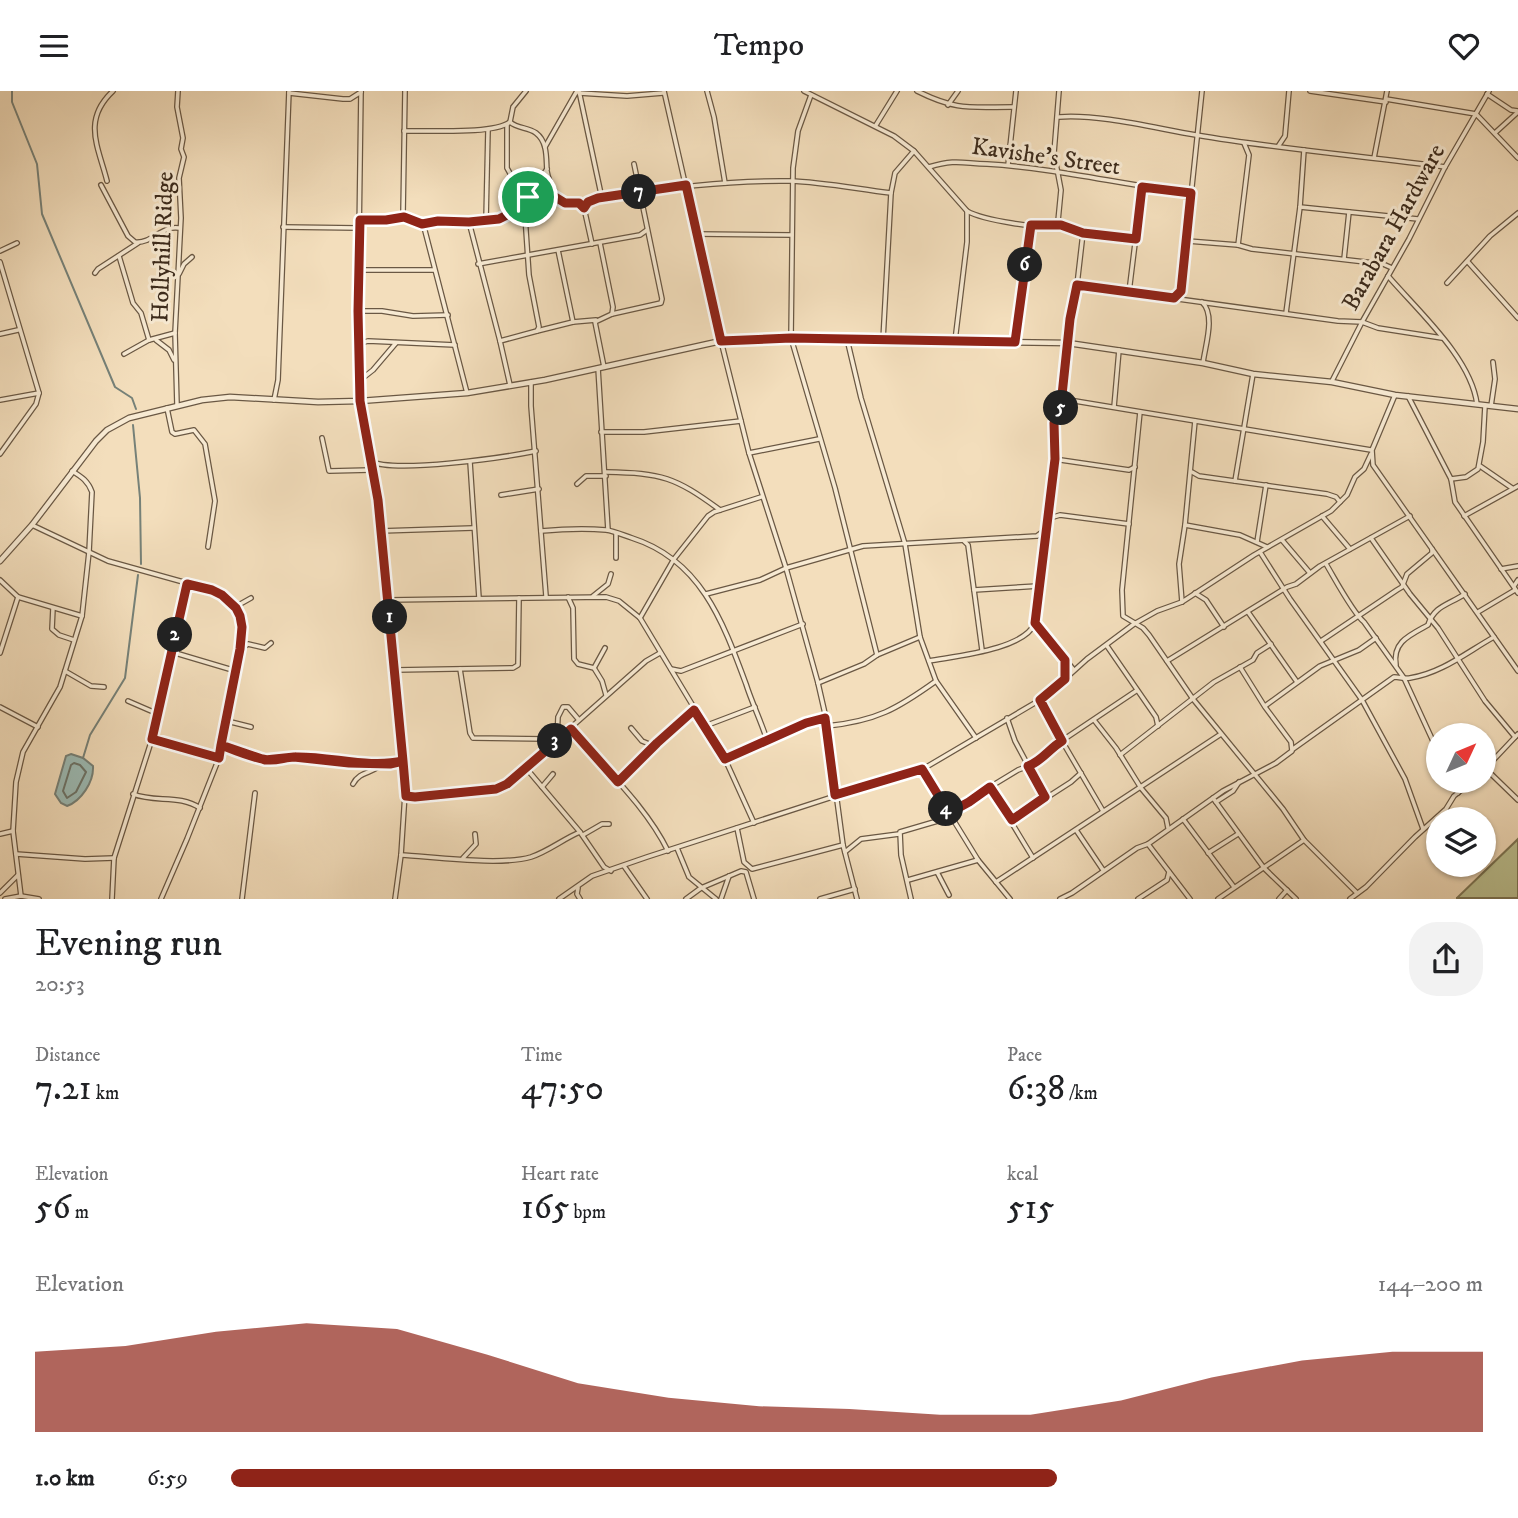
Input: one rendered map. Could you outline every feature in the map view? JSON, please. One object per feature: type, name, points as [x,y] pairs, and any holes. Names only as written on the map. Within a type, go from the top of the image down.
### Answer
[{"type":"street","points":[[107,181],[94,123],[102,101],[113,91]]},
{"type":"street","name":"Hollyhill Ridge","points":[[177,405],[175,333],[179,178],[184,156],[177,107],[178,91]]},
{"type":"street","points":[[274,400],[278,380],[289,92],[349,99],[362,91]]},
{"type":"street","points":[[362,91],[358,269],[360,401],[370,470],[378,500],[406,796],[395,898]]},
{"type":"street","points":[[402,216],[405,91]]},
{"type":"street","points":[[526,91],[513,107],[509,124],[507,168],[525,200],[523,213],[527,257],[530,285],[539,321],[537,331]]},
{"type":"street","points":[[707,91],[725,183]]},
{"type":"street","points":[[804,91],[876,125],[914,151],[967,211],[977,216],[1031,225],[1061,225],[1083,233],[1136,239]]},
{"type":"street","points":[[876,125],[897,91]]},
{"type":"street","points":[[917,91],[948,105],[962,108],[1013,107]]},
{"type":"street","points":[[948,105],[958,91]]},
{"type":"street","points":[[1008,165],[1016,91]]},
{"type":"street","points":[[1059,91],[1054,163],[1061,190],[1058,221],[1061,225]]},
{"type":"street","points":[[1188,300],[1181,291],[1182,273],[1188,241],[1202,91]]},
{"type":"street","points":[[1279,145],[1285,135],[1289,91]]},
{"type":"street","points":[[1310,91],[1476,114],[1518,157]]},
{"type":"street","points":[[1374,158],[1387,91]]},
{"type":"street","points":[[545,147],[578,92]]},
{"type":"street","points":[[578,92],[628,96],[664,92],[749,453],[803,624],[818,683],[843,845],[857,898]]},
{"type":"street","points":[[578,92],[601,187],[598,198]]},
{"type":"street","points":[[810,93],[799,131],[792,181],[791,338],[877,655]]},
{"type":"street","points":[[1488,93],[1518,112]]},
{"type":"street","name":"Barabara Hardware","points":[[1332,382],[1445,167],[1488,93]]},
{"type":"street","points":[[1496,132],[1518,112]]},
{"type":"street","points":[[1058,117],[1125,122],[1197,135],[1445,167]]},
{"type":"street","points":[[404,131],[488,129],[509,124],[536,132],[545,147],[547,169],[558,198]]},
{"type":"street","points":[[486,220],[488,129]]},
{"type":"street","points":[[1285,135],[1292,148]]},
{"type":"street","points":[[1243,141],[1249,149]]},
{"type":"street","points":[[1238,244],[1249,149],[1256,143]]},
{"type":"street","points":[[1286,313],[1300,207],[1304,150]]},
{"type":"street","points":[[883,340],[891,193],[895,173],[914,151]]},
{"type":"street","name":"Kavishe’s Street","points":[[929,167],[953,160],[1049,169],[1142,187],[1191,193]]},
{"type":"street","points":[[1049,169],[1054,163]]},
{"type":"street","points":[[500,341],[661,303],[634,164]]},
{"type":"street","name":"Kavishe’s Street","points":[[937,176],[938,165]]},
{"type":"street","points":[[360,220],[386,220],[402,216],[422,224],[503,218],[525,200],[547,169]]},
{"type":"street","points":[[584,208],[588,202],[598,198],[686,185],[725,183],[792,181],[891,193]]},
{"type":"street","points":[[101,185],[128,236],[138,243]]},
{"type":"street","points":[[1129,292],[1142,187]]},
{"type":"street","points":[[525,200],[552,195],[565,203],[579,203],[584,208],[592,244]]},
{"type":"street","points":[[1300,207],[1418,219]]},
{"type":"street","points":[[955,341],[967,211]]},
{"type":"street","points":[[1344,260],[1349,212]]},
{"type":"street","points":[[1447,283],[1490,236],[1518,213]]},
{"type":"street","points":[[968,223],[977,216]]},
{"type":"street","points":[[469,222],[510,385]]},
{"type":"street","points":[[422,224],[467,393]]},
{"type":"street","points":[[1015,342],[1031,225]]},
{"type":"street","points":[[95,273],[138,243],[169,227],[179,228]]},
{"type":"street","points":[[284,227],[359,229]]},
{"type":"street","points":[[478,264],[640,235],[647,230]]},
{"type":"street","points":[[1031,631],[1035,623],[1055,459],[1054,423],[1060,414],[1063,399],[1070,319],[1083,233]]},
{"type":"street","points":[[640,235],[649,238]]},
{"type":"street","points":[[696,235],[792,235]]},
{"type":"street","points":[[1188,241],[1238,244],[1252,249],[1388,265],[1392,269]]},
{"type":"street","points":[[0,251],[17,243]]},
{"type":"street","points":[[600,243],[613,307],[612,314]]},
{"type":"street","points":[[558,250],[573,322]]},
{"type":"street","points":[[119,256],[133,303],[141,313],[151,340],[169,350],[175,364]]},
{"type":"street","points":[[178,275],[192,257]]},
{"type":"street","points":[[1467,261],[1518,318]]},
{"type":"street","points":[[0,262],[39,393],[36,404],[0,454]]},
{"type":"street","points":[[358,269],[434,270]]},
{"type":"street","points":[[1388,276],[1442,338],[1470,376],[1477,404]]},
{"type":"street","points":[[1077,285],[1362,322],[1388,330],[1442,338]]},
{"type":"street","points":[[1174,298],[1181,291]]},
{"type":"street","points":[[1202,302],[1207,307],[1209,316],[1203,363]]},
{"type":"street","points":[[1209,316],[1219,304]]},
{"type":"street","points":[[358,311],[382,311],[413,316],[448,315]]},
{"type":"street","points":[[596,320],[601,368],[601,432],[608,530]]},
{"type":"street","points":[[0,334],[19,329]]},
{"type":"street","points":[[124,354],[151,340],[175,333]]},
{"type":"street","points":[[0,561],[32,526],[72,471],[113,425],[129,418],[177,405],[230,397],[360,401],[467,393],[601,368],[721,341],[791,338],[1068,343],[1203,363],[1253,374],[1332,382],[1395,395],[1518,409]]},
{"type":"street","points":[[847,339],[861,398],[905,544],[920,637],[936,681],[976,738]]},
{"type":"street","points":[[358,344],[368,341],[455,345]]},
{"type":"street","points":[[359,381],[373,370],[396,343]]},
{"type":"street","points":[[1114,407],[1119,350]]},
{"type":"street","points":[[1451,479],[1466,477],[1480,465],[1488,406],[1495,379],[1493,362]]},
{"type":"street","points":[[1235,481],[1253,374]]},
{"type":"street","points":[[531,382],[546,597]]},
{"type":"street","points":[[0,400],[39,393]]},
{"type":"street","points":[[559,898],[592,876],[835,795],[922,769],[1040,700],[1074,670],[1135,624],[1157,611],[1182,602],[1322,516],[1340,502],[1347,495],[1355,477],[1364,469],[1395,395]]},
{"type":"street","points":[[1408,396],[1451,479],[1455,502],[1516,589]]},
{"type":"street","points":[[1063,399],[1244,428],[1371,452]]},
{"type":"street","points":[[167,408],[172,432],[175,434],[194,430],[205,445],[215,501],[208,547]]},
{"type":"street","points":[[1140,412],[1123,616],[1143,628],[1193,698],[1283,809],[1304,840],[1357,893]]},
{"type":"street","points":[[601,432],[644,432],[741,421]]},
{"type":"street","points":[[1182,602],[1179,563],[1195,421]]},
{"type":"street","points":[[322,437],[329,471],[370,470]]},
{"type":"street","points":[[749,453],[819,439]]},
{"type":"street","points":[[370,461],[387,466],[470,461],[537,451]]},
{"type":"street","points":[[1371,452],[1373,465],[1518,670]]},
{"type":"street","points":[[1055,459],[1129,470],[1135,466]]},
{"type":"street","points":[[470,461],[479,598]]},
{"type":"street","points":[[1480,465],[1513,488]]},
{"type":"street","points":[[21,896],[13,831],[16,782],[23,752],[46,715],[65,671],[82,616],[92,492],[83,478],[72,471]]},
{"type":"street","points":[[1191,471],[1199,476],[1327,494],[1336,497],[1340,502]]},
{"type":"street","points":[[577,484],[586,476],[606,474],[635,473],[666,477],[689,487],[720,510]]},
{"type":"street","points":[[1189,484],[1199,476]]},
{"type":"street","points":[[1257,542],[1266,485]]},
{"type":"street","points":[[1464,516],[1518,486]]},
{"type":"street","points":[[501,495],[539,489]]},
{"type":"street","points":[[640,618],[674,559],[708,516],[762,497]]},
{"type":"street","points":[[1047,519],[1060,515],[1129,524]]},
{"type":"street","points":[[1322,516],[1350,550]]},
{"type":"street","points":[[1167,661],[1296,584],[1326,563],[1410,516]]},
{"type":"street","points":[[1185,525],[1233,533],[1269,547]]},
{"type":"street","points":[[32,526],[108,561],[212,590],[235,607],[242,627],[219,758],[161,898]]},
{"type":"street","points":[[380,531],[473,528]]},
{"type":"street","points":[[706,594],[760,580],[786,568],[850,548],[1038,536],[1046,528]]},
{"type":"street","points":[[541,531],[608,530],[648,543],[674,559],[706,594],[724,625],[767,740]]},
{"type":"street","points":[[616,533],[616,558]]},
{"type":"street","points":[[1371,538],[1430,617],[1490,708],[1516,735],[1496,758]]},
{"type":"street","points":[[962,540],[968,545]]},
{"type":"street","points":[[971,540],[968,545],[982,650]]},
{"type":"street","points":[[1282,540],[1310,573]]},
{"type":"street","points":[[1321,641],[1393,593],[1403,583],[1407,574],[1432,553],[1432,547]]},
{"type":"street","points":[[1261,552],[1362,700],[1400,769],[1423,829]]},
{"type":"street","points":[[1326,563],[1354,608],[1356,616],[1364,622],[1404,678],[1426,726]]},
{"type":"street","points":[[1501,569],[1518,566]]},
{"type":"street","points":[[591,597],[608,584],[611,574]]},
{"type":"street","points":[[0,580],[19,597],[82,616]]},
{"type":"street","points":[[1478,612],[1516,589],[1518,580]]},
{"type":"street","points":[[112,898],[114,858],[152,739],[187,584]]},
{"type":"street","points":[[974,590],[1038,586]]},
{"type":"street","points":[[1195,593],[1206,600],[1224,627]]},
{"type":"street","points":[[1396,667],[1396,649],[1403,640],[1428,625],[1435,611],[1465,594]]},
{"type":"street","points":[[0,653],[19,597]]},
{"type":"street","points":[[568,597],[573,608],[574,659],[578,664],[594,668],[602,681],[606,696]]},
{"type":"street","points":[[388,600],[591,597],[612,598],[628,607],[640,618],[725,759],[754,823]]},
{"type":"street","points":[[235,607],[251,598]]},
{"type":"street","points":[[395,670],[513,668],[518,665],[519,598]]},
{"type":"street","points":[[53,608],[52,629],[75,641]]},
{"type":"street","points":[[1248,612],[1297,682]]},
{"type":"street","points":[[1124,632],[1127,620]]},
{"type":"street","points":[[1035,623],[1074,670]]},
{"type":"street","points":[[671,669],[681,671],[803,624]]},
{"type":"street","points":[[929,661],[1002,646],[1031,631],[1039,630]]},
{"type":"street","points":[[818,683],[920,637]]},
{"type":"street","points":[[1060,898],[1072,893],[1137,848],[1148,844],[1240,781],[1287,756],[1394,677],[1404,678],[1429,673],[1494,637]]},
{"type":"street","points":[[1265,707],[1297,682],[1334,659],[1359,650],[1376,639]]},
{"type":"street","points":[[240,649],[248,644],[261,648],[271,643]]},
{"type":"street","points":[[1120,755],[1214,682],[1253,660],[1257,653],[1271,644]]},
{"type":"street","points":[[1107,646],[1158,720],[1158,726]]},
{"type":"street","points":[[594,668],[605,648]]},
{"type":"street","points":[[172,652],[236,671]]},
{"type":"street","points":[[406,796],[488,791],[507,784],[646,661],[660,653]]},
{"type":"street","points":[[1065,660],[1065,679]]},
{"type":"street","points":[[1240,667],[1291,742],[1293,749]]},
{"type":"street","points":[[460,669],[473,738],[555,741]]},
{"type":"street","points":[[65,671],[91,686],[104,687]]},
{"type":"street","points":[[677,680],[681,671]]},
{"type":"street","points":[[826,726],[854,723],[881,715],[936,681]]},
{"type":"street","points":[[845,852],[861,839],[899,834],[905,829],[941,820],[990,787],[1036,763],[1048,750],[1136,691]]},
{"type":"street","points":[[1040,700],[1103,811]]},
{"type":"street","points":[[128,701],[158,714]]},
{"type":"street","points":[[0,707],[38,727]]},
{"type":"street","points":[[555,741],[558,717],[563,707],[568,707],[579,720]]},
{"type":"street","points":[[705,726],[755,707]]},
{"type":"street","points":[[618,782],[694,710]]},
{"type":"street","points":[[1007,717],[1015,741],[1045,797]]},
{"type":"street","points":[[725,759],[806,723],[825,718]]},
{"type":"street","points":[[1094,719],[1141,788],[1167,821],[1176,824]]},
{"type":"street","points":[[1158,720],[1166,720]]},
{"type":"street","points":[[227,721],[251,727]]},
{"type":"street","points":[[631,728],[642,741],[654,747]]},
{"type":"street","points":[[571,729],[618,782],[660,835],[668,851]]},
{"type":"street","points":[[996,882],[1221,734]]},
{"type":"street","points":[[152,739],[219,758]]},
{"type":"street","points":[[221,745],[265,760],[294,757],[349,763],[390,764],[403,761]]},
{"type":"street","points":[[353,784],[361,774],[377,769],[383,762]]},
{"type":"street","points":[[526,768],[581,834],[604,867],[611,871]]},
{"type":"street","points":[[922,769],[978,860],[1010,898]]},
{"type":"street","points":[[1012,820],[1081,773]]},
{"type":"street","points":[[542,787],[553,774]]},
{"type":"street","points":[[1496,780],[1518,800]]},
{"type":"street","points":[[1216,803],[1233,791],[1240,781]]},
{"type":"street","points":[[990,787],[1033,858]]},
{"type":"street","points":[[242,898],[255,793]]},
{"type":"street","points":[[1350,898],[1366,887],[1442,813],[1458,793]]},
{"type":"street","points":[[133,794],[146,798],[174,798],[200,808]]},
{"type":"street","points":[[1213,798],[1265,868],[1296,898]]},
{"type":"street","points":[[1183,820],[1234,887]]},
{"type":"street","points":[[1167,821],[1167,830]]},
{"type":"street","points":[[401,855],[462,859],[524,858],[602,824],[610,824]]},
{"type":"street","points":[[737,828],[744,862],[752,869],[843,845]]},
{"type":"street","points":[[1076,830],[1103,870]]},
{"type":"street","points":[[0,834],[13,831]]},
{"type":"street","points":[[462,859],[476,844],[475,834]]},
{"type":"street","points":[[899,834],[911,898]]},
{"type":"street","points":[[1208,853],[1238,834]]},
{"type":"street","points":[[1219,898],[1304,840]]},
{"type":"street","points":[[1148,844],[1190,898]]},
{"type":"street","points":[[677,848],[685,871],[701,888],[719,898],[729,876]]},
{"type":"street","points":[[16,854],[85,859],[114,858]]},
{"type":"street","points":[[908,880],[978,860]]},
{"type":"street","points":[[624,865],[647,898]]},
{"type":"street","points":[[601,874],[604,867]]},
{"type":"street","points":[[686,898],[701,888],[745,871],[754,898]]},
{"type":"street","points":[[937,872],[949,895]]},
{"type":"street","points":[[1167,880],[1169,872]]},
{"type":"street","points":[[0,893],[18,876]]},
{"type":"street","points":[[1138,898],[1167,880],[1176,881]]},
{"type":"street","points":[[579,886],[577,892],[580,898]]},
{"type":"street","points":[[820,898],[855,889]]},
{"type":"street","points":[[1279,898],[1287,890]]},
{"type":"street","points":[[5,898],[39,898]]},
{"type":"green space","points":[[1518,839],[1518,898],[1457,898],[1479,877],[1496,877],[1496,860]]},
{"type":"water","points":[[71,754],[83,758],[93,766],[93,772],[86,790],[67,806],[61,803],[55,794],[66,756]]},
{"type":"waterway","points":[[12,91],[12,102],[37,164],[42,214],[115,387],[132,398],[136,409]]},
{"type":"waterway","points":[[133,425],[140,498],[141,564]]},
{"type":"waterway","points":[[83,758],[90,735],[125,678],[138,575]]},
{"type":"route","points":[[528,197],[499,219],[422,224],[404,217],[360,220],[360,401],[370,470],[378,500],[403,761],[390,764],[349,763],[294,757],[265,760],[221,745],[240,649],[240,616],[236,608],[222,595],[187,584],[152,739],[219,758],[221,745],[235,750],[265,760],[276,760],[294,757],[349,763],[383,762],[390,764],[403,761],[406,796],[415,797],[496,789],[507,784],[571,729],[618,782],[694,710],[725,759],[806,723],[825,718],[835,795],[922,769],[949,813],[990,787],[1012,820],[1037,804],[1045,797],[1028,766],[1036,763],[1042,755],[1062,741],[1040,700],[1065,679],[1065,660],[1035,623],[1055,459],[1054,423],[1060,414],[1070,319],[1077,285],[1174,298],[1178,295],[1181,291],[1188,241],[1191,193],[1142,187],[1136,239],[1083,233],[1063,228],[1061,225],[1031,225],[1015,342],[791,338],[721,341],[686,185],[598,198],[588,202],[584,208],[579,203],[565,203],[552,195],[528,197]]}]
